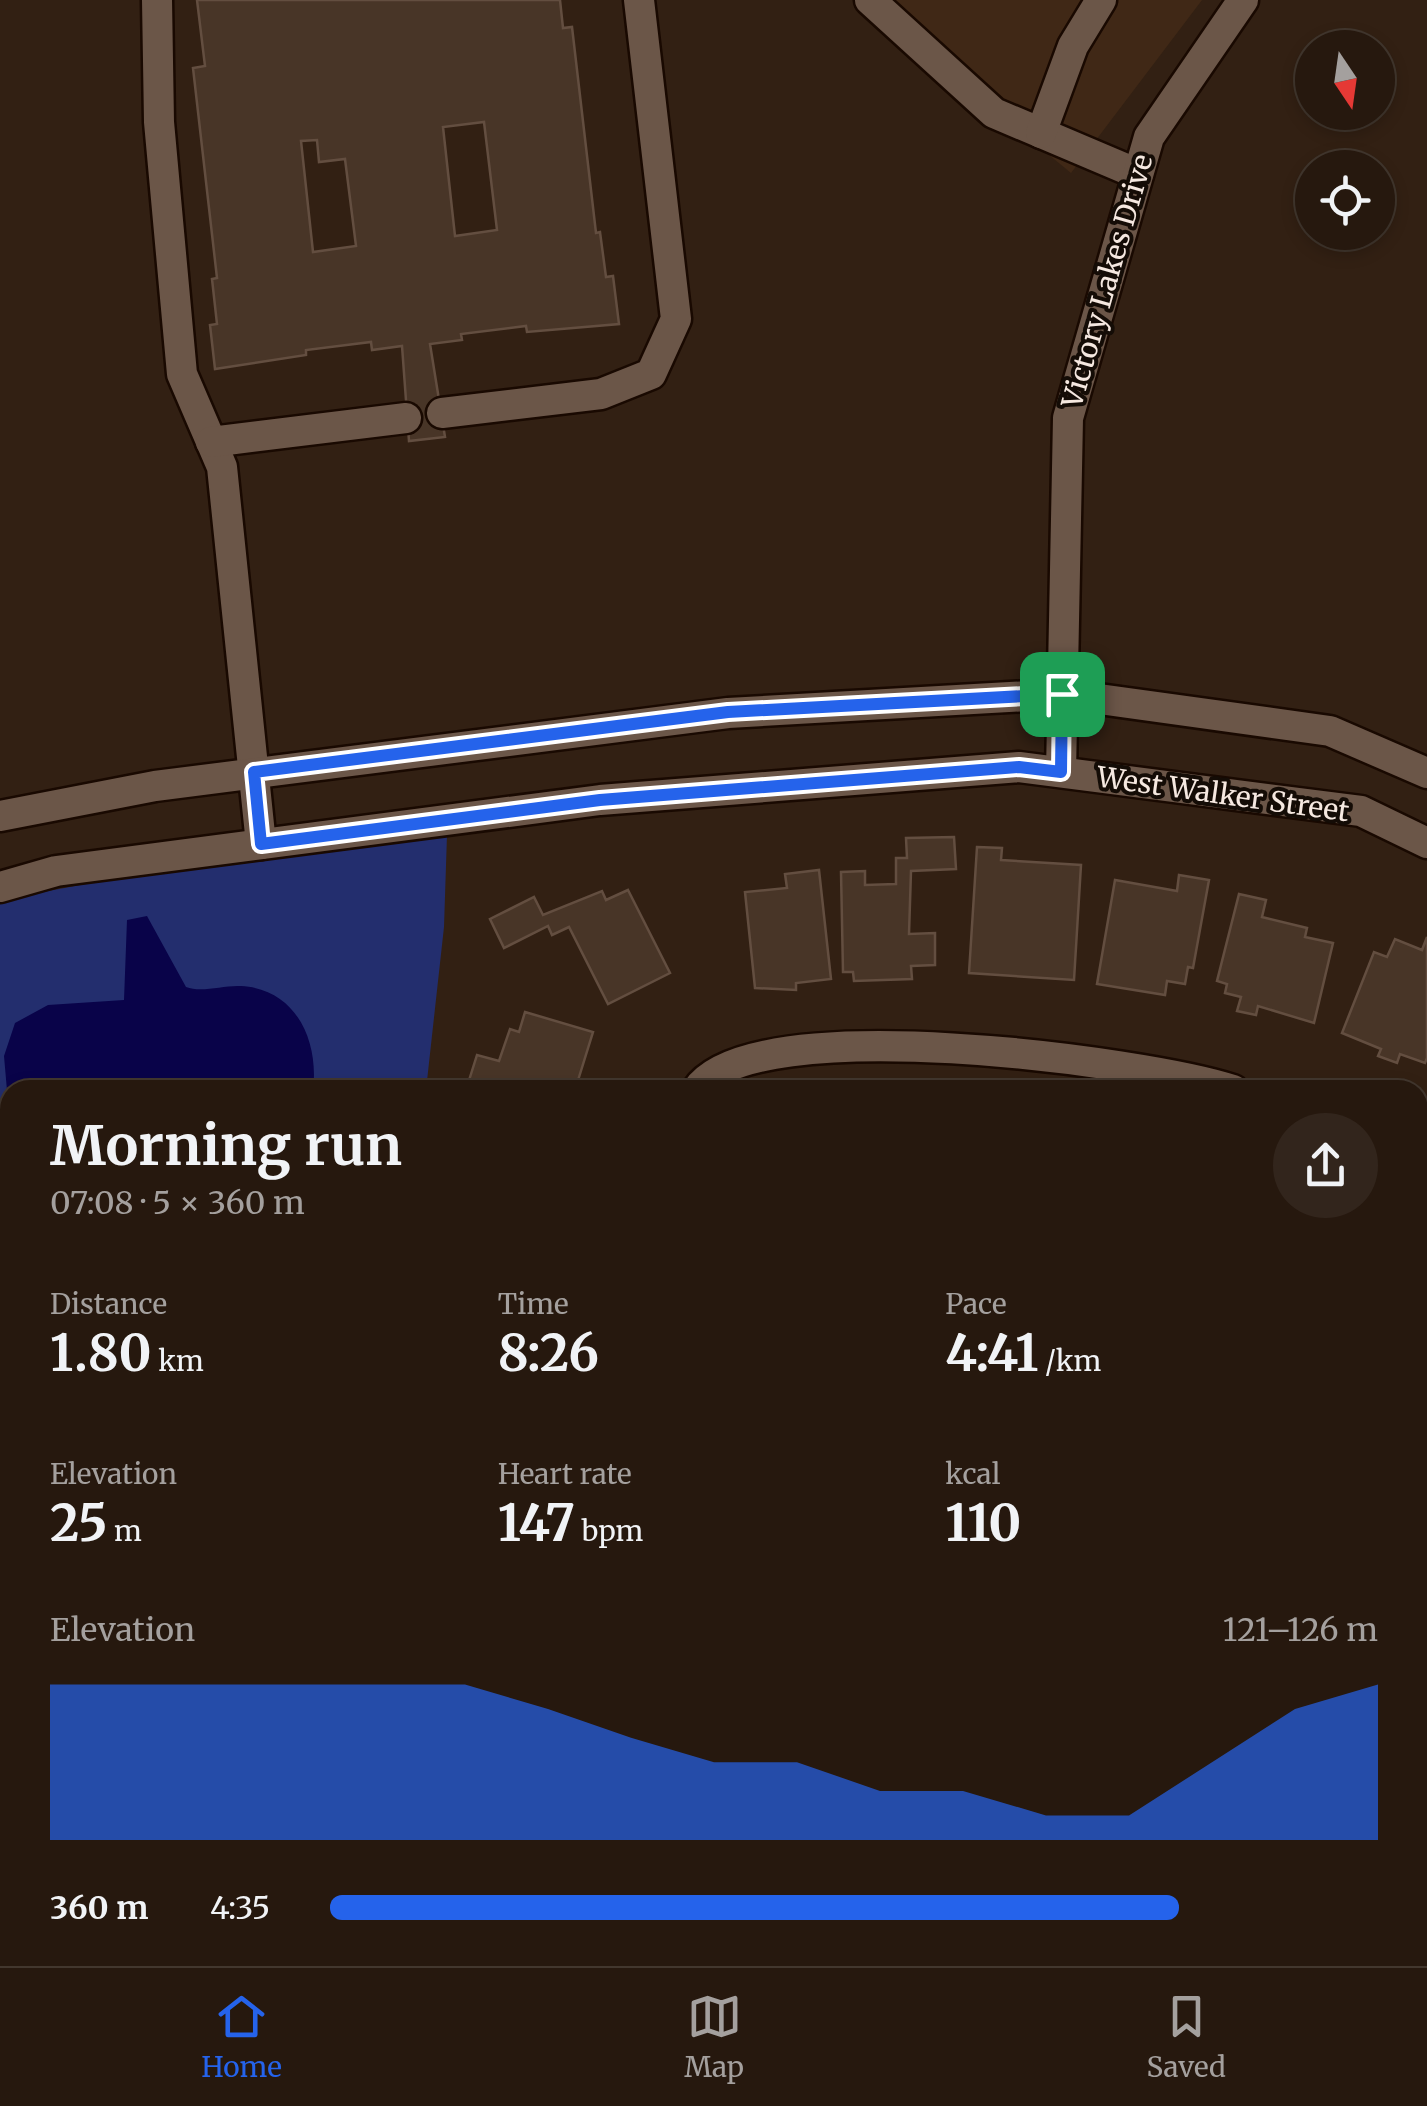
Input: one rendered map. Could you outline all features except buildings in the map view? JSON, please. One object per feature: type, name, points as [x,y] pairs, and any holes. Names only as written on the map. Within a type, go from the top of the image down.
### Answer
[{"type":"street","points":[[156,0],[159,122],[182,374],[222,468],[261,844]]},
{"type":"street","points":[[442,413],[600,394],[651,374],[676,318],[638,0]]},
{"type":"street","points":[[870,0],[994,113],[1138,174]]},
{"type":"street","points":[[1041,133],[1073,46],[1101,0]]},
{"type":"street","name":"Victory Lakes Drive","points":[[1061,772],[1068,418],[1149,137],[1243,0]]},
{"type":"street","points":[[211,442],[406,418]]},
{"type":"street","points":[[0,816],[254,772],[728,712],[1062,694],[1330,731],[1427,773]]},
{"type":"street","name":"West Walker Street","points":[[0,887],[56,871],[600,800],[1019,767],[1361,811],[1427,843]]},
{"type":"street","points":[[708,1080],[754,1058],[923,1046],[1117,1063],[1190,1080]]},
{"type":"shaded area","points":[[861,0],[1202,0],[1071,173]]},
{"type":"shaded area","points":[[447,835],[444,927],[427,1080],[0,1080],[0,900],[209,861]]},
{"type":"shaded area","points":[[147,916],[186,987],[260,989],[290,1008],[308,1037],[314,1080],[6,1080],[4,1056],[15,1023],[48,1005],[124,1000],[127,920]]},
{"type":"route","points":[[1062,694],[1061,772],[1019,767],[600,800],[261,844],[254,772],[728,712],[1062,694]]}]
